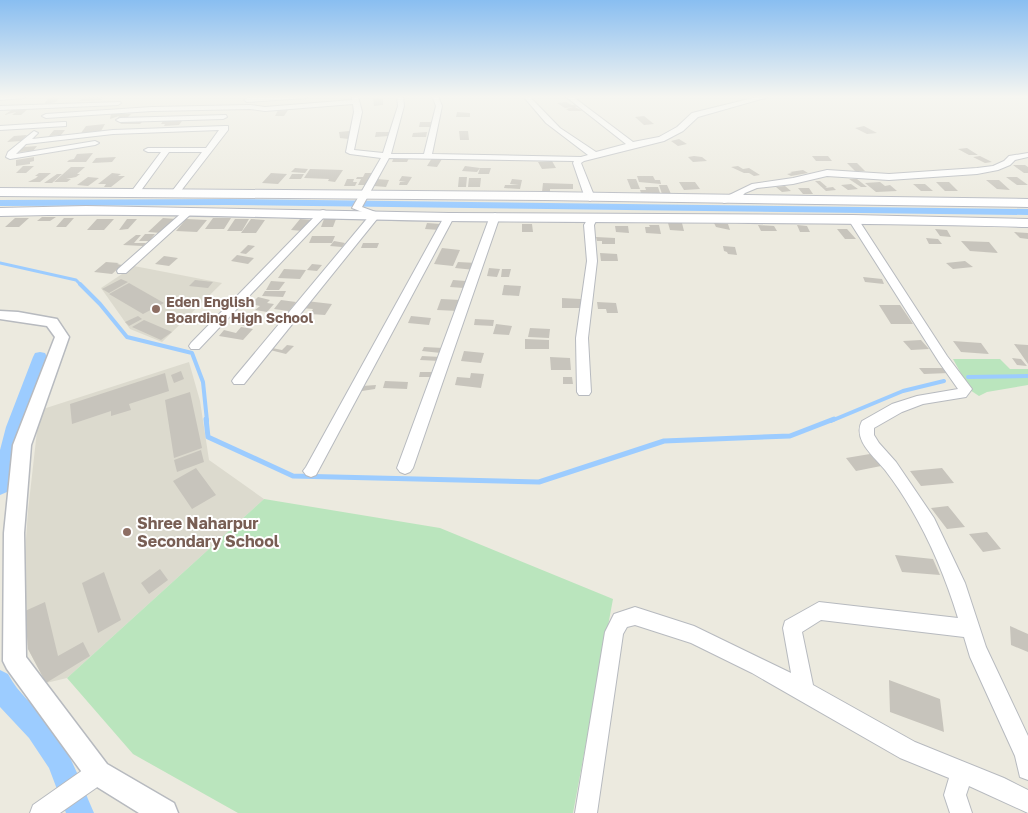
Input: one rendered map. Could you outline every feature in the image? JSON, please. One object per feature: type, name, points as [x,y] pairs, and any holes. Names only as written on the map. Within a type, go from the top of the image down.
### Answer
[{"type":"main road","points":[[0,192],[174,194],[360,201],[590,198],[1028,203]]},
{"type":"main road","points":[[0,212],[86,210],[376,214],[449,217],[853,219],[1028,223]]},
{"type":"street","points":[[0,135],[18,134]]},
{"type":"street","points":[[33,134],[10,157],[101,142]]},
{"type":"street","points":[[24,142],[96,134]]},
{"type":"street","points":[[174,194],[220,134]]},
{"type":"street","points":[[354,134],[350,152],[386,156],[581,159],[632,144],[660,139],[669,134]]},
{"type":"street","points":[[239,381],[376,214],[360,201],[386,156],[393,134]]},
{"type":"street","points":[[427,157],[432,134]]},
{"type":"street","points":[[562,134],[594,155]]},
{"type":"street","points":[[619,134],[632,144]]},
{"type":"street","points":[[148,150],[208,150]]},
{"type":"street","points":[[134,194],[167,150]]},
{"type":"street","points":[[724,200],[736,197],[742,191],[755,186],[794,181],[827,172],[889,177],[977,171],[996,168],[1012,158],[1028,155]]},
{"type":"street","points":[[581,159],[577,164],[590,198]]},
{"type":"street","points":[[122,270],[188,212]]},
{"type":"street","points":[[195,346],[323,213]]},
{"type":"street","points":[[405,468],[495,216]]},
{"type":"street","points":[[311,470],[449,217]]},
{"type":"street","points":[[584,392],[582,338],[592,261],[589,225],[593,217]]},
{"type":"street","points":[[853,219],[943,360],[965,389],[961,394],[922,399],[897,408],[866,425],[867,436],[891,466],[928,523],[956,583],[978,650],[1026,755],[1028,769]]},
{"type":"street","points":[[0,315],[52,322],[62,336],[22,445],[14,533],[15,661],[97,774],[164,813]]},
{"type":"street","points":[[804,692],[792,628],[819,611],[971,629]]},
{"type":"street","points":[[586,813],[614,632],[622,620],[635,616],[694,634],[908,750],[1028,802]]},
{"type":"street","points":[[961,772],[955,795],[961,813]]},
{"type":"street","points":[[41,813],[97,774]]},
{"type":"shaded area","name":"Eden English Boarding High School","points":[[134,266],[222,283],[162,342],[130,329],[101,288]]},
{"type":"shaded area","name":"Shree Naharpur Secondary School","points":[[189,362],[200,401],[209,460],[264,499],[67,678],[46,683],[28,649],[25,611],[25,553],[28,511],[37,431],[43,409]]},
{"type":"green space","points":[[953,359],[1000,359],[1010,369],[1028,369],[1028,385],[987,392],[979,396],[970,390]]},
{"type":"green space","points":[[264,499],[440,528],[613,599],[573,813],[238,813],[133,754],[67,678]]},
{"type":"building","points":[[51,134],[62,134],[61,135],[49,136]]},
{"type":"building","points":[[339,134],[349,134],[349,139],[340,138]]},
{"type":"building","points":[[376,134],[390,134],[389,136],[375,137]]},
{"type":"building","points":[[413,134],[427,134],[426,137],[412,137]]},
{"type":"building","points":[[459,134],[468,134],[469,140],[460,140]]},
{"type":"building","points":[[27,135],[21,141],[7,142],[14,136]]},
{"type":"building","points":[[679,139],[687,144],[678,146],[671,141]]},
{"type":"building","points":[[37,146],[33,151],[19,152],[23,147]]},
{"type":"building","points":[[967,148],[978,155],[969,155],[958,149]]},
{"type":"building","points":[[93,153],[86,162],[67,162],[74,159],[77,154]]},
{"type":"building","points":[[812,156],[828,156],[832,161],[816,161]]},
{"type":"building","points":[[980,156],[992,162],[985,163],[973,157]]},
{"type":"building","points":[[34,157],[34,161],[30,162],[30,164],[16,166],[16,160]]},
{"type":"building","points":[[116,157],[112,162],[92,163],[96,158]]},
{"type":"building","points":[[394,157],[409,158],[407,162],[392,162]]},
{"type":"building","points":[[688,157],[702,157],[707,161],[693,162]]},
{"type":"building","points":[[432,158],[442,159],[437,167],[427,166]]},
{"type":"building","points":[[552,161],[556,168],[542,169],[538,162]]},
{"type":"building","points":[[847,163],[857,163],[865,171],[855,171]]},
{"type":"building","points":[[1013,165],[1025,165],[1028,167],[1028,173],[1024,173]]},
{"type":"building","points":[[23,166],[34,166],[26,173],[16,173]]},
{"type":"building","points":[[465,166],[480,168],[477,172],[462,171]]},
{"type":"building","points":[[738,166],[743,169],[749,168],[760,175],[754,176],[731,167]]},
{"type":"building","points":[[71,167],[85,167],[76,177],[66,179],[71,179],[67,182],[54,182]]},
{"type":"building","points":[[295,168],[308,169],[305,173],[291,172]]},
{"type":"building","points":[[480,168],[491,168],[489,174],[478,174]]},
{"type":"building","points":[[310,169],[343,170],[335,182],[328,181],[329,179],[304,178]]},
{"type":"building","points":[[803,170],[808,173],[791,176],[787,174],[792,173],[790,172]]},
{"type":"building","points":[[39,173],[51,173],[40,182],[28,182],[36,178],[38,176],[35,176]]},
{"type":"building","points":[[112,173],[121,174],[118,176],[125,176],[111,187],[104,187],[106,184],[98,184]]},
{"type":"building","points":[[271,173],[287,174],[278,184],[262,183]]},
{"type":"building","points":[[365,173],[373,173],[366,185],[358,185],[361,179],[356,179],[357,177],[363,177]]},
{"type":"building","points":[[57,174],[62,174],[52,183],[44,183]]},
{"type":"building","points":[[292,174],[304,174],[301,179],[289,179]]},
{"type":"building","points":[[402,176],[412,177],[407,185],[399,185],[400,182],[406,182],[399,181]]},
{"type":"building","points":[[637,176],[653,176],[655,180],[660,180],[661,184],[639,182]]},
{"type":"building","points":[[88,177],[99,178],[88,186],[77,185]]},
{"type":"building","points":[[459,177],[467,177],[466,187],[458,187]]},
{"type":"building","points":[[1006,177],[1017,177],[1028,185],[1017,185]]},
{"type":"building","points":[[469,178],[481,178],[480,187],[468,187]]},
{"type":"building","points":[[347,179],[354,179],[353,182],[357,182],[355,186],[344,186]]},
{"type":"building","points":[[377,179],[389,180],[386,187],[374,186]]},
{"type":"building","points":[[512,179],[522,180],[520,189],[504,188],[505,185],[519,185],[510,184]]},
{"type":"building","points":[[627,179],[636,179],[640,189],[631,189]]},
{"type":"building","points":[[849,179],[857,179],[867,187],[861,187]]},
{"type":"building","points":[[986,180],[999,180],[1010,190],[997,189]]},
{"type":"building","points":[[815,181],[820,181],[827,187],[825,188],[833,187],[836,190],[826,191]]},
{"type":"building","points":[[679,182],[695,182],[700,189],[684,190]]},
{"type":"building","points":[[880,182],[885,186],[890,185],[897,191],[876,192],[865,183]]},
{"type":"building","points":[[936,182],[949,182],[958,191],[945,191]]},
{"type":"building","points":[[543,183],[573,184],[573,189],[550,189],[550,192],[542,192]]},
{"type":"building","points":[[851,184],[858,189],[848,190],[841,185]]},
{"type":"building","points":[[913,184],[925,184],[933,191],[921,191]]},
{"type":"building","points":[[659,185],[667,185],[671,194],[662,194]]},
{"type":"building","points":[[785,186],[791,191],[782,192],[776,187]]},
{"type":"building","points":[[645,187],[658,187],[660,193],[641,193],[640,190],[646,190]]},
{"type":"building","points":[[798,188],[809,188],[813,194],[803,194]]},
{"type":"building","points":[[42,217],[56,217],[50,221],[37,221]]},
{"type":"building","points":[[15,218],[29,218],[19,227],[5,227]]},
{"type":"building","points":[[64,218],[74,218],[66,227],[56,227]]},
{"type":"building","points":[[163,218],[176,219],[161,233],[148,232]]},
{"type":"building","points":[[213,218],[231,218],[224,229],[205,229]]},
{"type":"building","points":[[97,219],[114,219],[104,230],[87,230]]},
{"type":"building","points":[[127,219],[137,219],[128,229],[119,230]]},
{"type":"building","points":[[186,219],[207,220],[197,232],[176,231]]},
{"type":"building","points":[[235,219],[249,219],[242,231],[227,231]]},
{"type":"building","points":[[251,219],[265,220],[256,233],[241,233]]},
{"type":"building","points":[[300,219],[312,220],[303,231],[291,230]]},
{"type":"building","points":[[324,219],[336,219],[333,227],[321,227]]},
{"type":"building","points":[[427,223],[441,224],[439,230],[425,229]]},
{"type":"building","points":[[668,223],[682,223],[684,231],[670,230]]},
{"type":"building","points":[[714,223],[728,224],[730,230],[716,227]]},
{"type":"building","points":[[522,224],[532,224],[533,232],[522,232]]},
{"type":"building","points":[[649,225],[659,225],[661,234],[646,233],[645,227],[650,227]]},
{"type":"building","points":[[758,225],[774,226],[777,231],[761,231]]},
{"type":"building","points":[[797,225],[807,226],[810,232],[800,232]]},
{"type":"building","points":[[615,226],[628,226],[629,233],[616,232]]},
{"type":"building","points":[[837,229],[847,229],[856,239],[845,239]]},
{"type":"building","points":[[935,229],[947,230],[951,237],[940,236]]},
{"type":"building","points":[[1014,232],[1028,233],[1028,239],[1020,238]]},
{"type":"building","points":[[145,234],[155,234],[149,241],[139,241]]},
{"type":"building","points":[[136,235],[141,235],[134,243],[146,243],[143,246],[123,245]]},
{"type":"building","points":[[312,236],[335,236],[332,243],[309,243]]},
{"type":"building","points":[[596,237],[615,238],[615,244],[602,244],[602,241],[597,241]]},
{"type":"building","points":[[926,238],[938,239],[942,244],[929,244]]},
{"type":"building","points":[[334,241],[345,243],[342,247],[330,246]]},
{"type":"building","points":[[961,241],[989,242],[998,253],[970,251]]},
{"type":"building","points":[[363,243],[379,243],[377,248],[361,248]]},
{"type":"building","points":[[248,245],[255,246],[246,254],[240,253]]},
{"type":"building","points":[[723,246],[735,247],[737,255],[728,254],[724,251]]},
{"type":"building","points":[[442,248],[460,250],[453,266],[434,264]]},
{"type":"building","points":[[600,253],[617,254],[618,261],[601,261]]},
{"type":"building","points":[[237,255],[254,258],[248,264],[231,261]]},
{"type":"building","points":[[164,256],[178,258],[169,266],[155,264]]},
{"type":"building","points":[[965,261],[973,267],[953,269],[946,263]]},
{"type":"building","points":[[106,262],[122,265],[112,274],[94,272]]},
{"type":"building","points":[[458,262],[477,263],[475,270],[455,268]]},
{"type":"building","points":[[312,264],[322,265],[317,271],[307,270]]},
{"type":"building","points":[[489,268],[500,269],[497,277],[487,276]]},
{"type":"building","points":[[284,269],[306,270],[300,279],[278,278]]},
{"type":"building","points":[[502,269],[511,269],[509,277],[501,277]]},
{"type":"building","points":[[863,277],[882,279],[884,284],[865,282]]},
{"type":"building","points":[[121,279],[128,282],[109,293],[102,289]]},
{"type":"building","points":[[195,280],[213,282],[208,288],[189,286]]},
{"type":"building","points":[[453,280],[466,281],[464,288],[450,287]]},
{"type":"building","points":[[271,281],[285,282],[279,290],[266,290]]},
{"type":"building","points":[[129,283],[164,303],[143,314],[109,294]]},
{"type":"building","points":[[504,285],[521,286],[519,296],[502,295]]},
{"type":"building","points":[[265,291],[286,291],[283,297],[262,296]]},
{"type":"building","points":[[258,297],[270,300],[267,303],[274,304],[267,312],[255,310],[260,306],[251,304]]},
{"type":"building","points":[[562,298],[581,299],[581,308],[562,308]]},
{"type":"building","points":[[441,299],[461,300],[458,311],[437,310]]},
{"type":"building","points":[[281,300],[296,302],[289,311],[274,309]]},
{"type":"building","points":[[306,301],[332,304],[325,315],[310,314],[313,309],[301,308]]},
{"type":"building","points":[[597,302],[616,303],[618,313],[607,313],[606,309],[598,309]]},
{"type":"building","points":[[879,305],[900,305],[913,324],[891,324]]},
{"type":"building","points":[[138,316],[142,319],[129,326],[125,322]]},
{"type":"building","points":[[411,316],[431,318],[429,325],[408,323]]},
{"type":"building","points":[[239,317],[259,319],[253,327],[233,324]]},
{"type":"building","points":[[475,319],[494,320],[493,326],[474,325]]},
{"type":"building","points":[[144,320],[172,332],[161,340],[132,327]]},
{"type":"building","points":[[496,324],[512,326],[509,335],[493,334]]},
{"type":"building","points":[[241,327],[253,329],[243,340],[219,336],[224,330],[236,333]]},
{"type":"building","points":[[530,328],[550,329],[549,338],[528,337]]},
{"type":"building","points":[[525,339],[549,340],[549,349],[525,349]]},
{"type":"building","points":[[921,340],[929,349],[911,350],[903,341]]},
{"type":"building","points":[[953,341],[981,343],[989,354],[961,352]]},
{"type":"building","points":[[1014,344],[1028,345],[1028,364]]},
{"type":"building","points":[[287,345],[294,346],[286,354],[270,350],[272,348],[282,350]]},
{"type":"building","points":[[424,347],[443,348],[441,353],[422,351]]},
{"type":"building","points":[[464,351],[484,353],[481,363],[461,361]]},
{"type":"building","points":[[422,356],[441,357],[440,361],[420,360]]},
{"type":"building","points":[[550,357],[570,358],[571,370],[551,370]]},
{"type":"building","points":[[1012,358],[1021,359],[1027,366],[1017,365]]},
{"type":"building","points":[[919,368],[944,368],[949,373],[924,374]]},
{"type":"building","points":[[181,371],[184,379],[174,383],[171,375]]},
{"type":"building","points":[[420,372],[433,372],[432,377],[419,377]]},
{"type":"building","points":[[165,373],[169,391],[129,404],[131,410],[111,416],[111,411],[72,424],[70,404]]},
{"type":"building","points":[[471,373],[484,374],[481,388],[455,385],[457,377],[470,378]]},
{"type":"building","points":[[563,377],[572,377],[573,384],[563,384]]},
{"type":"building","points":[[385,381],[408,382],[407,389],[383,388]]},
{"type":"building","points":[[376,385],[375,389],[362,391],[362,386]]},
{"type":"building","points":[[190,392],[202,448],[174,458],[165,400]]},
{"type":"building","points":[[201,450],[204,462],[177,472],[174,460]]},
{"type":"building","points":[[870,454],[881,466],[856,471],[846,458]]},
{"type":"building","points":[[196,468],[216,495],[192,509],[173,481]]},
{"type":"building","points":[[942,468],[954,483],[921,486],[910,471]]},
{"type":"building","points":[[948,506],[965,527],[947,529],[931,508]]},
{"type":"building","points":[[987,532],[1001,549],[983,552],[969,534]]},
{"type":"building","points":[[895,555],[933,559],[940,575],[902,572]]},
{"type":"building","points":[[160,569],[168,580],[149,594],[141,583]]},
{"type":"building","points":[[104,572],[121,620],[98,633],[82,583]]},
{"type":"building","points":[[45,602],[58,656],[83,642],[90,656],[46,683],[28,649],[25,611]]},
{"type":"building","points":[[1010,626],[1028,634],[1028,652],[1011,645]]},
{"type":"building","points":[[889,680],[940,699],[944,732],[890,712]]},
{"type":"waterway","points":[[0,203],[227,202],[1028,212]]},
{"type":"waterway","points":[[0,263],[76,280],[100,304],[127,337],[192,353],[203,382],[207,421]]},
{"type":"waterway","points":[[0,487],[14,427],[40,357]]},
{"type":"waterway","points":[[968,377],[1028,376]]},
{"type":"waterway","points":[[831,421],[903,391],[944,381]]},
{"type":"waterway","points":[[206,419],[208,437],[293,476],[539,482],[664,441],[790,436],[834,419]]},
{"type":"waterway","points":[[0,682],[8,698],[38,729],[59,760],[80,813]]},
{"type":"place","name":"Eden English Boarding High School","points":[[156,309]]},
{"type":"place","name":"Shree Naharpur Secondary School","points":[[127,532]]}]
